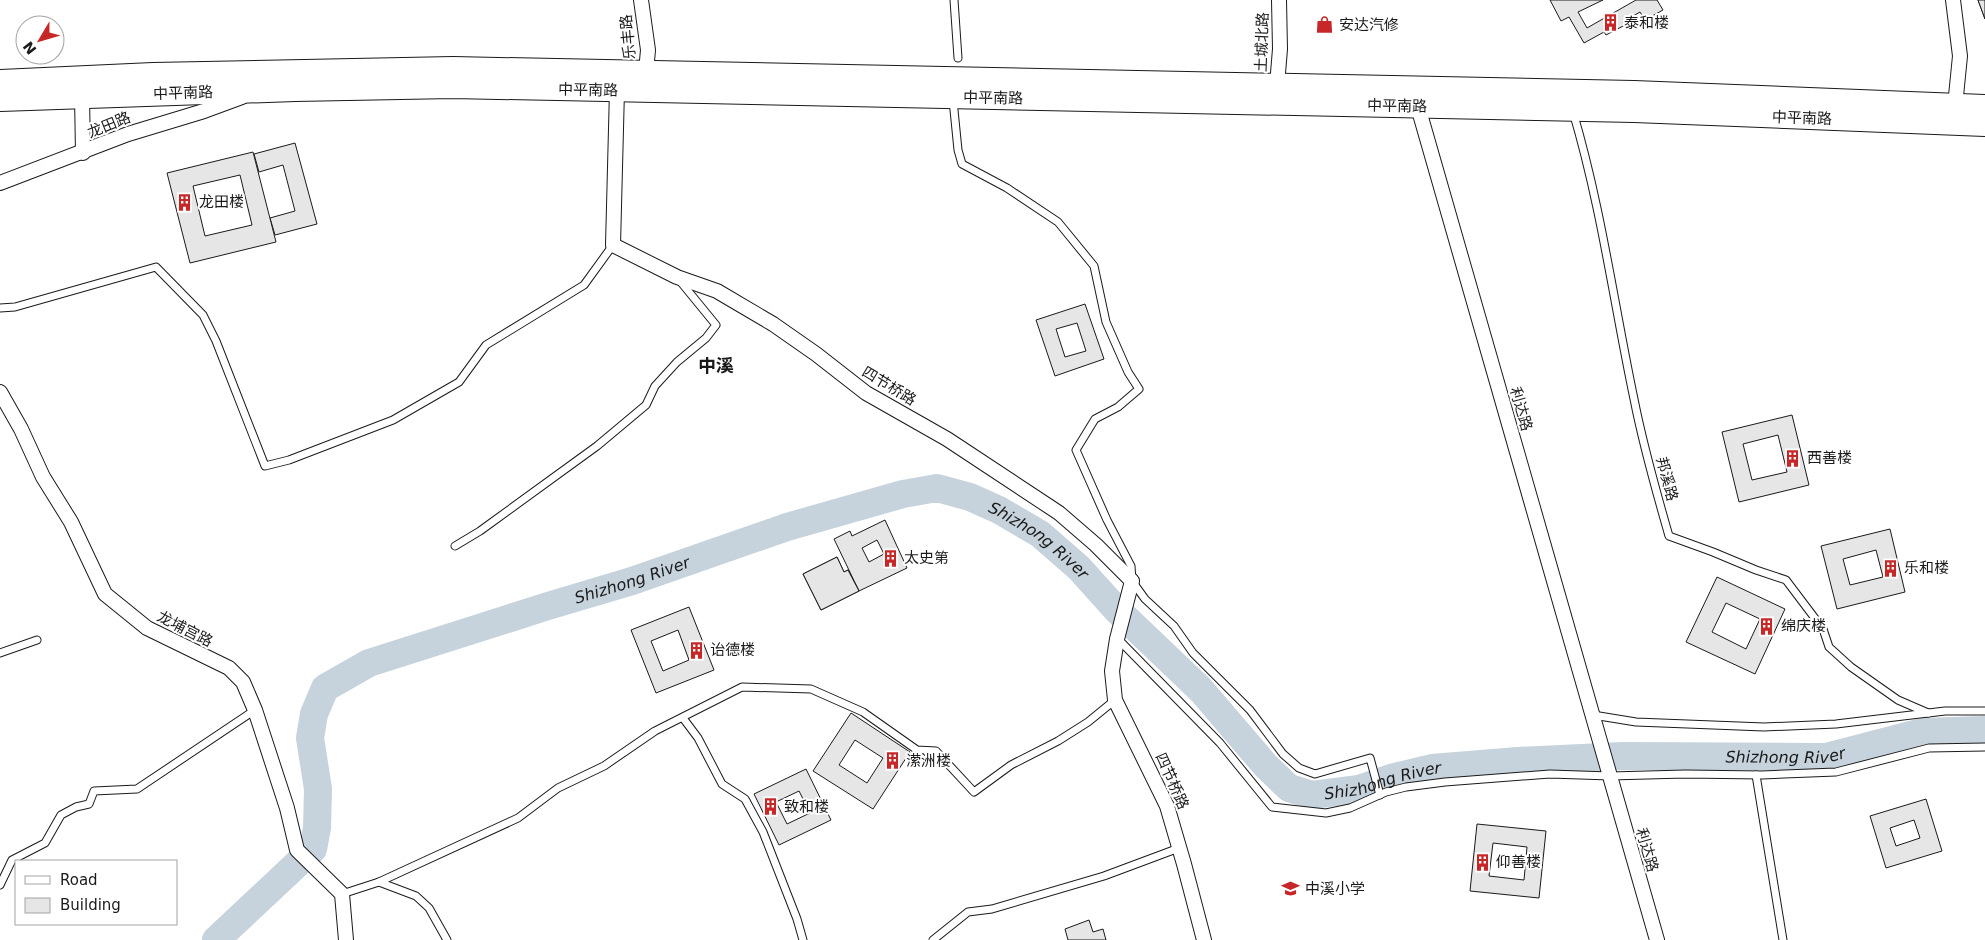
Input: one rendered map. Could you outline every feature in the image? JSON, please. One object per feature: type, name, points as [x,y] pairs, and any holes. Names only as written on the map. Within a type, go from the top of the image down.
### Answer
[{"type":"highway","points":[[0,80],[453,68],[1634,92],[1985,106]]},
{"type":"highway","name":"中平南路","points":[[0,100],[82,96],[453,87],[1572,110],[1985,126]]},
{"type":"street","name":"乐丰路","points":[[641,0],[648,50],[646,72]]},
{"type":"street","name":"土城北路","points":[[1276,85],[1280,49],[1279,0]]},
{"type":"street","points":[[1953,0],[1960,56],[1955,106]]},
{"type":"street","points":[[612,245],[617,90]]},
{"type":"street","name":"龙田路","points":[[0,183],[83,153],[128,134],[204,111],[260,91]]},
{"type":"street","points":[[82,96],[83,153]]},
{"type":"street","name":"利达路","points":[[1418,107],[1656,940]]},
{"type":"street","name":"四节桥路","points":[[612,245],[676,277],[717,291],[745,307],[816,354],[866,393],[947,439],[1040,500],[1096,545],[1132,582],[1117,639],[1112,672],[1115,700],[1167,806],[1204,940]]},
{"type":"street","name":"龙埔宫路","points":[[0,392],[21,429],[42,477],[71,522],[105,594],[146,628],[229,668],[243,682],[255,710],[287,808],[297,850],[342,894]]},
{"type":"street","points":[[342,894],[346,940]]},
{"type":"lane","points":[[954,0],[958,58]]},
{"type":"lane","points":[[953,97],[958,150],[962,164],[1007,188],[1058,222],[1094,266],[1106,322],[1128,372],[1139,389],[1118,407],[1095,419],[1076,450],[1107,520],[1131,566],[1132,582],[1145,599],[1174,626],[1193,653],[1250,710],[1283,754],[1299,768],[1315,774],[1370,758],[1380,794]]},
{"type":"lane","name":"邦溪路","points":[[1572,110],[1584,151],[1596,205],[1641,433],[1668,536],[1786,580],[1823,629],[1829,647],[1851,667],[1898,700],[1928,713]]},
{"type":"lane","points":[[0,308],[15,307],[156,267],[204,315],[265,466],[289,460],[393,420],[459,382],[486,344],[584,285],[612,245]]},
{"type":"lane","points":[[455,546],[480,531],[598,446],[646,404],[654,386],[677,362],[706,338],[716,325],[676,277]]},
{"type":"lane","points":[[1117,639],[1220,743],[1272,807],[1326,813],[1350,808],[1380,794],[1406,787],[1455,781],[1550,774],[1608,772],[1756,775],[1836,772],[1929,748],[1985,747]]},
{"type":"lane","points":[[0,653],[37,640]]},
{"type":"lane","points":[[342,894],[379,882],[518,818],[558,788],[604,766],[655,731],[742,687],[811,689],[863,712],[917,750],[936,751],[974,792],[1011,764],[1058,741],[1088,722],[1115,700]]},
{"type":"lane","points":[[0,885],[12,860],[45,843],[61,815],[76,806],[89,804],[94,791],[137,788],[255,710]]},
{"type":"lane","points":[[1594,718],[1636,722],[1764,727],[1836,724],[1945,711],[1985,711]]},
{"type":"lane","points":[[683,718],[698,738],[722,784],[745,799],[763,832],[797,918],[803,940]]},
{"type":"lane","points":[[1756,775],[1783,940]]},
{"type":"lane","points":[[933,940],[940,937],[968,912],[992,909],[1104,876],[1179,848]]},
{"type":"lane","points":[[379,882],[416,896],[429,908],[447,940]]},
{"type":"building","name":"泰和楼","points":[[1550,0],[1603,0],[1578,12],[1587,28],[1636,0],[1657,0],[1663,10],[1645,20],[1640,12],[1623,22],[1625,25],[1606,35],[1604,32],[1584,43],[1569,17],[1561,21]]},
{"type":"building","points":[[1978,0],[1985,0],[1985,19]]},
{"type":"building","points":[[1978,0],[1985,0],[1985,19]]},
{"type":"building","points":[[295,143],[317,224],[275,235],[270,218],[295,211],[283,165],[259,172],[254,154]]},
{"type":"building","name":"龙田楼","points":[[253,152],[276,242],[190,263],[167,173]],"holes":[[[240,175],[252,225],[205,236],[193,186]]]},
{"type":"building","points":[[1085,304],[1104,359],[1055,376],[1036,320]],"holes":[[[1077,323],[1086,351],[1065,357],[1056,329]]]},
{"type":"building","name":"西善楼","points":[[1792,415],[1809,485],[1739,502],[1722,432]],"holes":[[[1778,435],[1787,472],[1752,480],[1743,444]]]},
{"type":"building","name":"太史第","points":[[885,520],[907,568],[859,591],[834,539],[850,531],[852,536]],"holes":[[[877,540],[884,554],[869,562],[862,548]]]},
{"type":"building","name":"乐和楼","points":[[1890,529],[1905,592],[1837,609],[1821,546]],"holes":[[[1876,550],[1883,577],[1850,585],[1843,559]]]},
{"type":"building","points":[[837,557],[844,572],[848,570],[859,591],[821,610],[803,574]],"holes":[[[832,570],[837,580],[822,587],[817,577]]]},
{"type":"building","points":[[837,557],[844,572],[848,570],[859,591],[821,610],[803,574]]},
{"type":"building","name":"绵庆楼","points":[[1717,577],[1785,609],[1755,674],[1686,642]],"holes":[[[1726,603],[1760,619],[1746,649],[1712,632]]]},
{"type":"building","name":"诒德楼","points":[[689,607],[714,670],[656,693],[631,630]],"holes":[[[678,630],[689,660],[663,671],[651,641]]]},
{"type":"building","name":"潆洲楼","points":[[851,713],[910,752],[873,809],[813,771]],"holes":[[[855,740],[883,758],[867,783],[839,765]]]},
{"type":"building","name":"致和楼","points":[[806,769],[831,820],[779,845],[754,794]],"holes":[[[799,791],[810,813],[787,824],[776,802]]]},
{"type":"building","points":[[1926,799],[1942,851],[1886,868],[1870,816]],"holes":[[[1914,820],[1920,838],[1896,846],[1890,828]]]},
{"type":"building","name":"仰善楼","points":[[1477,824],[1546,831],[1539,898],[1470,891]],"holes":[[[1493,843],[1527,847],[1524,880],[1489,876]]]},
{"type":"building","points":[[1089,920],[1093,932],[1103,929],[1106,940],[1068,940],[1065,929]]},
{"type":"waterway","name":"Shizhong River","points":[[216,940],[313,849],[317,828],[318,789],[310,738],[314,714],[325,688],[369,663],[632,581],[787,527],[903,494],[937,488],[970,497],[999,510],[1040,534],[1079,568],[1115,608],[1201,690],[1266,766],[1289,788],[1312,795],[1359,789],[1394,777],[1432,768],[1518,761],[1623,756],[1826,757],[1922,732],[1985,730]]},
{"type":"place","name":"泰和楼","points":[[1610,23]]},
{"type":"place","name":"安达汽修","points":[[1325,25]]},
{"type":"place","name":"龙田楼","points":[[185,202]]},
{"type":"place","name":"西善楼","points":[[1793,458]]},
{"type":"place","name":"太史第","points":[[890,558]]},
{"type":"place","name":"乐和楼","points":[[1890,568]]},
{"type":"place","name":"绵庆楼","points":[[1767,626]]},
{"type":"place","name":"诒德楼","points":[[696,650]]},
{"type":"place","name":"潆洲楼","points":[[892,761]]},
{"type":"place","name":"致和楼","points":[[770,807]]},
{"type":"place","name":"仰善楼","points":[[1482,862]]},
{"type":"place","name":"中溪小学","points":[[1291,889]]},
{"type":"district","name":"中溪","points":[[716,366]]}]
